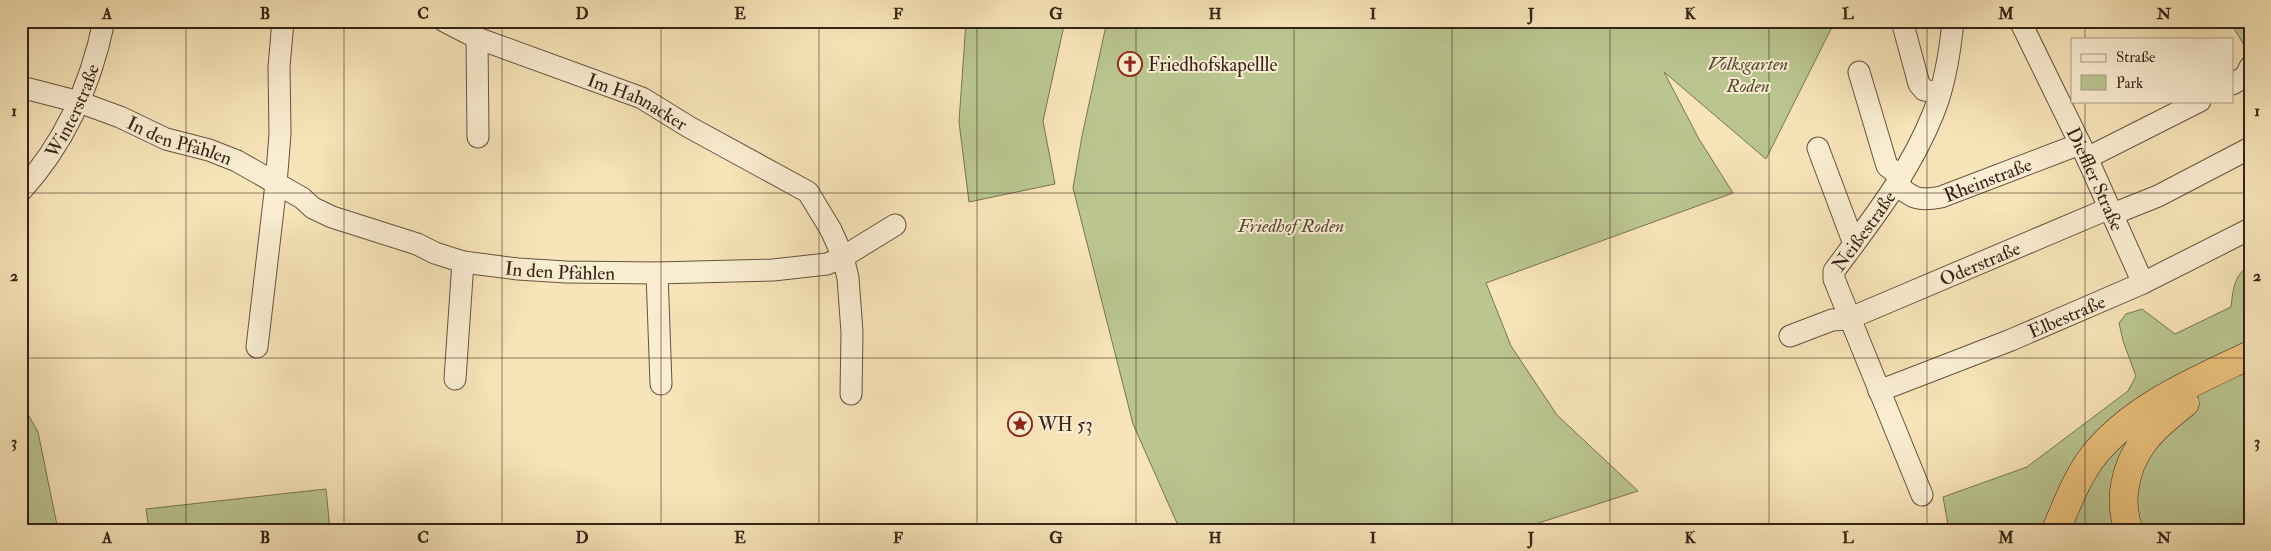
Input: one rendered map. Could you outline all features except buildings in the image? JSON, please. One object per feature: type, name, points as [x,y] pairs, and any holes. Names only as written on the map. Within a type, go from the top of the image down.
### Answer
[{"type":"highway","points":[[2056,530],[2073,489],[2093,457],[2117,430],[2180,389],[2250,355]]},
{"type":"highway","points":[[2129,530],[2126,523],[2124,500],[2127,474],[2136,451],[2157,425],[2186,402],[2250,372]]},
{"type":"street","name":"Winterstraße","points":[[21,191],[63,134],[79,102],[97,54],[104,21]]},
{"type":"street","points":[[257,347],[280,134],[279,67],[282,21]]},
{"type":"street","name":"Im Hahnacker","points":[[444,21],[477,38],[642,98],[689,127],[808,192],[831,230],[843,257]]},
{"type":"street","points":[[1902,21],[1918,84],[1924,90],[1940,93]]},
{"type":"street","name":"Neißestraße","points":[[1922,495],[1848,318],[1834,279],[1834,271],[1899,181],[1919,146],[1934,113],[1940,93],[1950,51],[1953,21]]},
{"type":"street","name":"Dieffler Straße","points":[[2020,21],[2083,151],[2143,283]]},
{"type":"street","points":[[477,38],[478,137]]},
{"type":"street","name":"Rheinstraße","points":[[1859,72],[1887,166],[1908,195],[1922,200],[1941,197],[2083,151],[2198,102]]},
{"type":"street","name":"In den Pfählen","points":[[21,87],[79,102],[120,117],[166,139],[209,150],[237,162],[302,198],[313,208],[332,218],[417,244],[435,253],[463,262],[518,269],[566,272],[657,273],[773,270],[810,267],[827,264],[843,257],[895,225]]},
{"type":"street","points":[[1818,148],[1854,244]]},
{"type":"street","name":"Oderstraße","points":[[1790,336],[1832,320],[1848,318],[2111,211],[2158,196],[2250,148]]},
{"type":"street","name":"Elbestraße","points":[[1879,391],[2011,340],[2143,283],[2250,229]]},
{"type":"street","points":[[843,257],[848,278],[852,332],[852,394]]},
{"type":"street","points":[[455,379],[463,262]]},
{"type":"street","points":[[657,273],[661,384]]},
{"type":"green space","points":[[966,21],[1065,21],[1043,121],[1055,184],[969,202],[959,122]]},
{"type":"green space","name":"Friedhof Roden","points":[[1107,21],[1837,21],[1830,31],[1766,159],[1664,72],[1699,139],[1733,193],[1486,283],[1511,346],[1557,415],[1638,491],[1517,530],[1180,530],[1133,424],[1073,188],[1082,136]]},
{"type":"green space","points":[[2242,21],[2250,21],[2250,55],[2233,27]]},
{"type":"green space","points":[[2250,265],[2250,530],[1949,530],[1943,497],[2027,467],[2128,391],[2136,376],[2123,341],[2119,323],[2126,314],[2142,309],[2175,334],[2231,307],[2237,278]]},
{"type":"green space","points":[[21,402],[38,432],[58,530],[21,530]]},
{"type":"green space","points":[[326,489],[330,530],[149,530],[146,509]]},
{"type":"place","name":"Friedhofskapellle","points":[[1130,64]]},
{"type":"place","name":"WH 53","points":[[1020,424]]},
{"type":"park label","name":"Volksgarten Roden","points":[[1748,74]]}]
